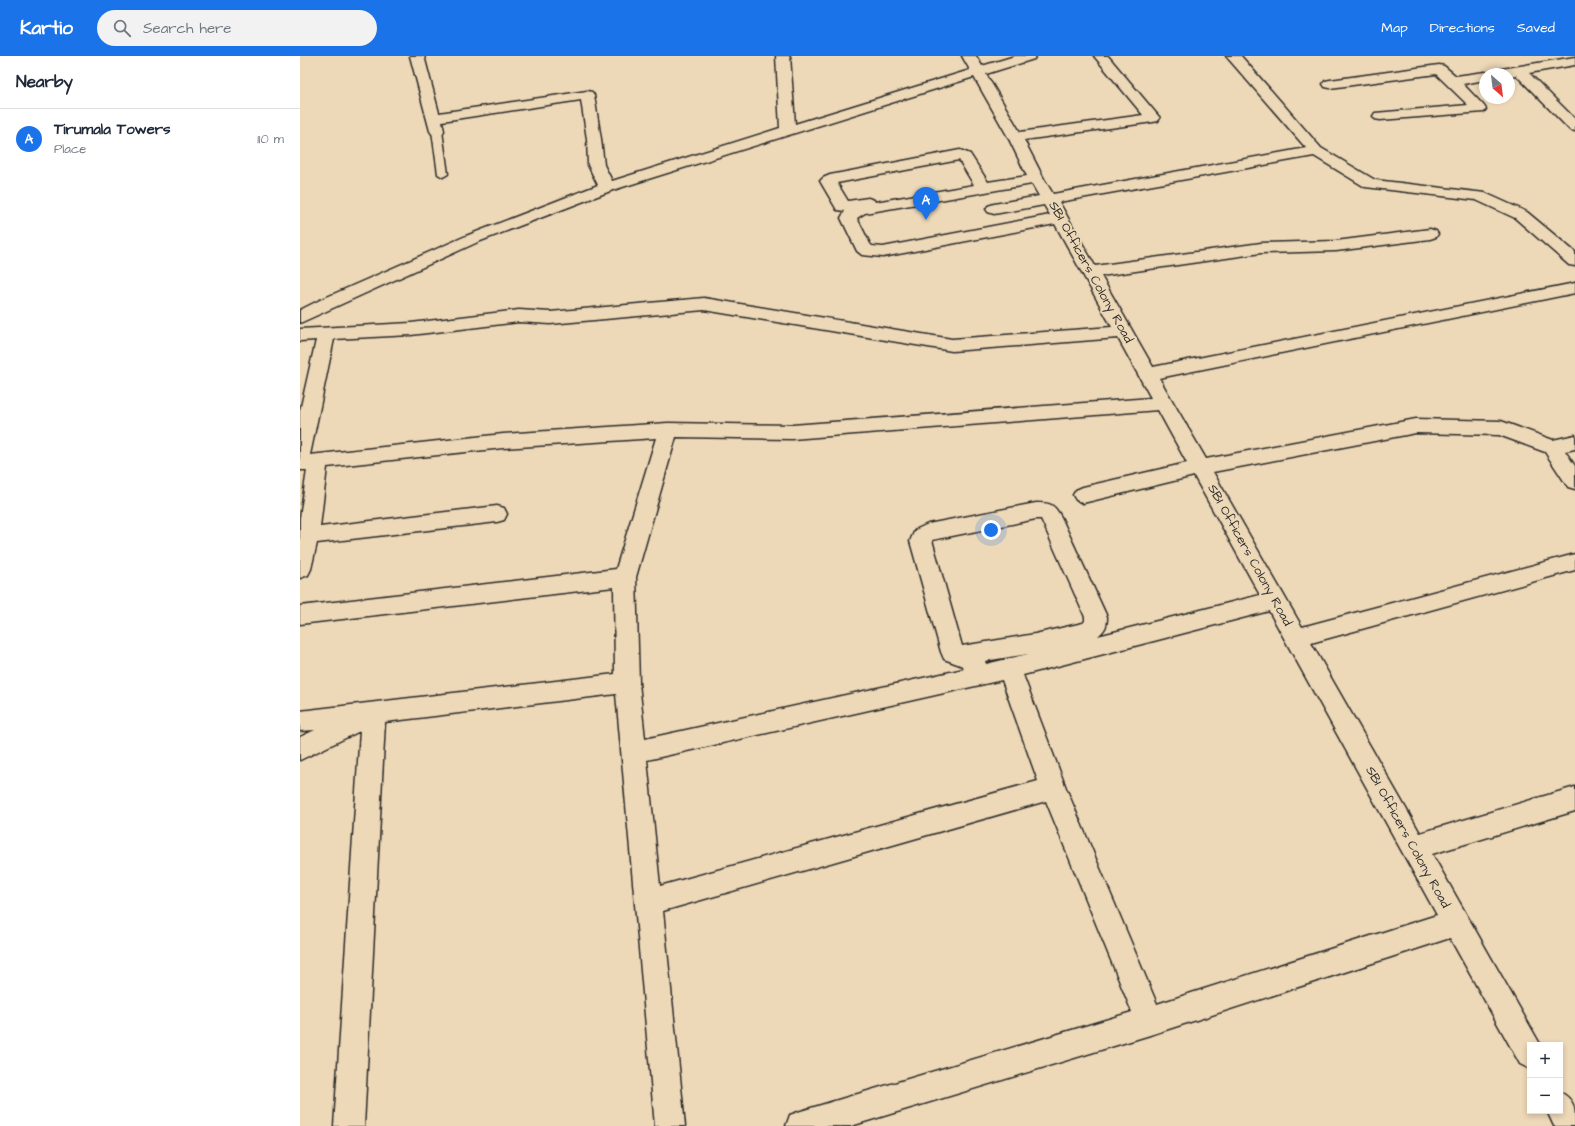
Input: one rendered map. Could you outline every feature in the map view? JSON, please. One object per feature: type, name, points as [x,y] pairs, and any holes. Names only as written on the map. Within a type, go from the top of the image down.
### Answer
[{"type":"street","points":[[417,56],[435,125],[587,95],[594,139],[596,165],[607,187]]},
{"type":"street","points":[[783,56],[788,132]]},
{"type":"street","points":[[300,317],[472,239],[607,187],[788,132],[974,64],[1029,56]]},
{"type":"street","points":[[1015,137],[1153,118],[1101,56]]},
{"type":"street","points":[[1233,56],[1239,61],[1316,151],[1372,184],[1479,196],[1521,215],[1575,261]]},
{"type":"street","points":[[1380,116],[1479,110],[1453,81],[1426,56]]},
{"type":"street","points":[[1515,71],[1575,61]]},
{"type":"street","name":"SBI Officers Colony Road","points":[[974,64],[1015,137],[1034,177],[1049,199],[1091,272],[1527,1049]]},
{"type":"street","points":[[1330,84],[1439,68]]},
{"type":"street","points":[[1520,70],[1575,127]]},
{"type":"street","points":[[1453,81],[1479,77]]},
{"type":"street","points":[[994,209],[1316,151]]},
{"type":"street","points":[[1006,230],[981,186],[965,157],[960,155],[835,178],[828,181],[840,205],[847,207],[981,186],[1034,177]]},
{"type":"street","points":[[981,186],[861,209],[852,213],[849,218],[863,247],[868,251],[883,252],[1006,230],[1060,218]]},
{"type":"street","points":[[1091,272],[1261,248],[1336,246],[1430,234]]},
{"type":"street","points":[[1148,374],[1575,288]]},
{"type":"street","points":[[300,335],[411,329],[519,316],[550,318],[704,304],[952,345],[1124,332]]},
{"type":"street","points":[[300,569],[304,536],[306,460],[326,333]]},
{"type":"street","points":[[306,460],[502,441],[668,430],[792,432],[1165,403]]},
{"type":"street","points":[[1082,495],[1201,467],[1416,426],[1501,428],[1552,447],[1575,442]]},
{"type":"street","points":[[668,430],[625,577],[628,683],[633,752],[670,1126]]},
{"type":"street","points":[[1552,447],[1575,482]]},
{"type":"street","points":[[1036,511],[1046,511],[1051,517],[1096,617],[1096,625],[1089,630],[1039,652],[1009,669],[974,665],[963,656],[952,652],[921,541],[922,536],[928,532],[1036,511]]},
{"type":"street","points":[[304,536],[497,514]]},
{"type":"street","points":[[1296,638],[1575,562]]},
{"type":"street","points":[[300,615],[625,577]]},
{"type":"street","points":[[633,752],[974,665],[1276,600]]},
{"type":"street","points":[[1009,669],[1053,788],[1150,1021]]},
{"type":"street","points":[[300,721],[628,683]]},
{"type":"street","points":[[300,749],[373,713]]},
{"type":"street","points":[[348,1126],[373,713]]},
{"type":"street","points":[[648,902],[1053,788]]},
{"type":"street","points":[[1414,847],[1575,799]]},
{"type":"street","points":[[802,1126],[1150,1021],[1456,923]]},
{"type":"street","points":[[1563,1112],[1571,1126]]},
{"type":"lane","points":[[435,125],[443,174]]},
{"type":"place","name":"Tirumala Towers","points":[[926,220]]}]
